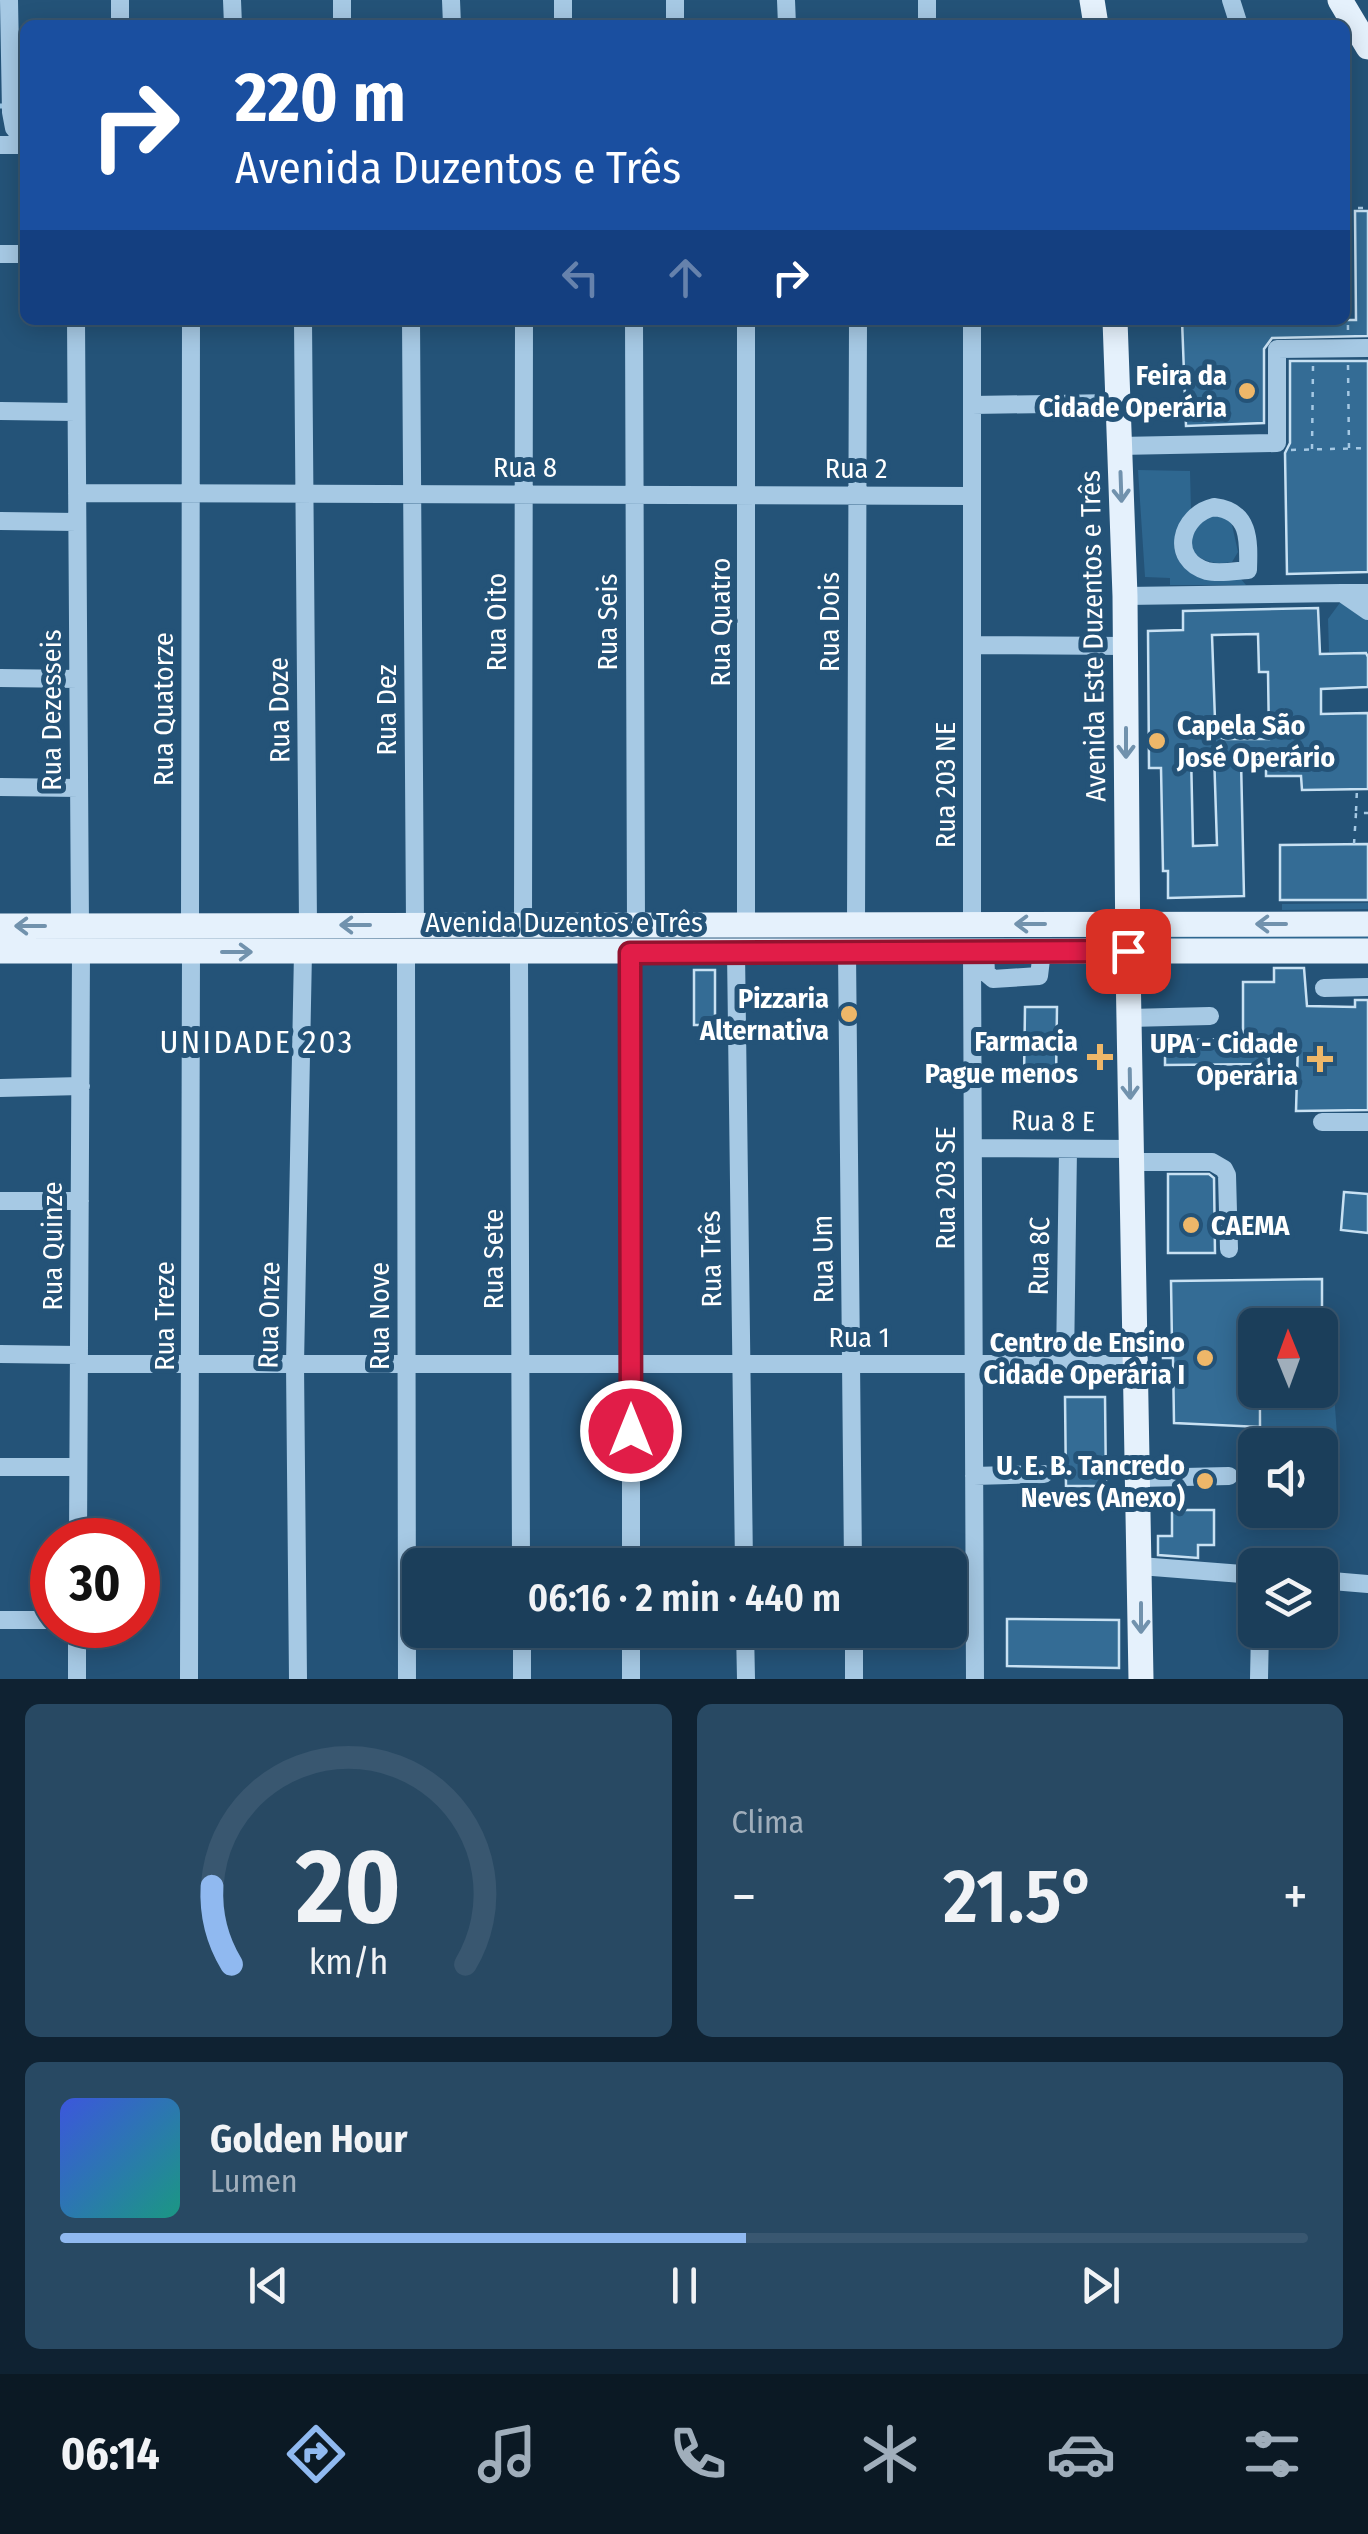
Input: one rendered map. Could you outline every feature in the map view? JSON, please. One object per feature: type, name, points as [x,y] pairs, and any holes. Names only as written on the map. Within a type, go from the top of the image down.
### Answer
[{"type":"main road","points":[[1340,0],[1368,47]]},
{"type":"main road","name":"Avenida Este Duzentos e Três","points":[[1115,325],[1126,646],[1140,1679]]},
{"type":"main road","name":"Avenida Duzentos e Três","points":[[0,952],[190,926],[1368,924]]},
{"type":"main road","name":"Avenida Duzentos e Três","points":[[0,926],[191,952],[1368,952]]},
{"type":"street","points":[[8,0],[7,100],[20,137]]},
{"type":"street","name":"Rua Dezesseis","points":[[76,325],[81,939]]},
{"type":"street","name":"Rua Quatorze","points":[[190,926],[191,325]]},
{"type":"street","name":"Rua Doze","points":[[303,325],[308,925]]},
{"type":"street","name":"Rua Dez","points":[[412,325],[415,924]]},
{"type":"street","name":"Rua Oito","points":[[523,924],[524,325]]},
{"type":"street","name":"Rua Seis","points":[[634,325],[636,924]]},
{"type":"street","name":"Rua Quatro","points":[[746,325],[746,924]]},
{"type":"street","name":"Rua Dois","points":[[856,924],[858,325]]},
{"type":"street","name":"Rua 203 NE","points":[[972,325],[972,924]]},
{"type":"street","points":[[1119,446],[1277,442],[1277,348],[1368,348]]},
{"type":"street","points":[[972,405],[1117,403]]},
{"type":"street","points":[[0,411],[76,412]]},
{"type":"street","points":[[77,493],[412,494]]},
{"type":"street","name":"Rua 8","points":[[412,494],[690,495]]},
{"type":"street","name":"Rua 2","points":[[690,495],[972,496]]},
{"type":"street","points":[[0,521],[77,522]]},
{"type":"street","points":[[1248,570],[1263,594]]},
{"type":"street","points":[[1342,593],[1368,611]]},
{"type":"street","points":[[1125,596],[1368,593]]},
{"type":"street","points":[[972,645],[1126,646]]},
{"type":"street","points":[[0,678],[78,679]]},
{"type":"street","points":[[0,787],[79,788]]},
{"type":"street","name":"Rua Quinze","points":[[78,1518],[81,939]]},
{"type":"street","name":"Rua Treze","points":[[188,1679],[191,952]]},
{"type":"street","name":"Rua Onze","points":[[298,1679],[295,1364],[304,952]]},
{"type":"street","name":"Rua Três","points":[[736,952],[744,1548]]},
{"type":"street","name":"Rua Um","points":[[848,952],[853,1548]]},
{"type":"street","name":"Rua 203 SE","points":[[975,1679],[973,1148],[979,952]]},
{"type":"street","name":"Rua Nove","points":[[406,953],[407,1679]]},
{"type":"street","name":"Rua Sete","points":[[519,953],[521,1548]]},
{"type":"street","points":[[630,953],[631,1548]]},
{"type":"street","points":[[1324,988],[1368,987]]},
{"type":"street","points":[[1129,1018],[1210,1016]]},
{"type":"street","points":[[0,1088],[80,1086]]},
{"type":"street","points":[[1322,1122],[1368,1122]]},
{"type":"street","name":"Rua 8 E","points":[[973,1148],[1068,1148],[1212,1162],[1228,1175],[1229,1249]]},
{"type":"street","name":"Rua 8C","points":[[1065,1364],[1068,1148]]},
{"type":"street","points":[[0,1201],[80,1201]]},
{"type":"street","name":"Rua 1","points":[[0,1354],[135,1364],[974,1364]]},
{"type":"street","points":[[974,1364],[1138,1364]]},
{"type":"street","points":[[0,1466],[78,1467]]},
{"type":"street","points":[[974,1476],[1044,1474]]},
{"type":"street","points":[[1140,1478],[1228,1476]]},
{"type":"street","points":[[1140,1566],[1238,1574]]},
{"type":"street","points":[[1338,1582],[1368,1584]]},
{"type":"street","points":[[0,1620],[30,1620]]},
{"type":"street","points":[[77,1648],[77,1679]]},
{"type":"street","points":[[522,1648],[522,1679]]},
{"type":"street","points":[[631,1648],[631,1679]]},
{"type":"street","points":[[745,1648],[746,1679]]},
{"type":"street","points":[[854,1648],[854,1679]]},
{"type":"street","points":[[1259,1679],[1260,1648]]},
{"type":"path","points":[[1348,325],[1349,449]]},
{"type":"path","points":[[1312,449],[1313,348]]},
{"type":"path","points":[[1277,442],[1286,450],[1368,448]]},
{"type":"path","points":[[1354,844],[1357,789]]},
{"type":"path","points":[[1356,812],[1368,813]]},
{"type":"shaded area","points":[[1138,470],[1190,471],[1191,511],[1178,528],[1176,555],[1181,564],[1199,576],[1240,578],[1246,585],[1170,585],[1170,578],[1145,577]]},
{"type":"shaded area","points":[[1225,514],[1232,525],[1238,552],[1232,562],[1211,562],[1191,552],[1191,530],[1200,519]]},
{"type":"shaded area","points":[[1342,600],[1368,617],[1368,652],[1329,652],[1328,619]]},
{"type":"shaded area","points":[[1368,903],[1368,909],[1282,910],[1282,904]]},
{"type":"shaded area","points":[[1150,933],[1368,933],[1368,944],[1150,943]]},
{"type":"shaded area","points":[[1262,1408],[1335,1408],[1337,1428],[1261,1428]]},
{"type":"building","points":[[1355,211],[1368,211],[1368,336],[1272,338],[1264,349],[1264,423],[1186,426],[1182,325],[1350,325],[1350,320],[1356,320]]},
{"type":"building","points":[[1290,361],[1368,361],[1368,572],[1287,574],[1285,453],[1290,443]]},
{"type":"building","points":[[1318,608],[1320,654],[1366,653],[1368,657],[1368,687],[1321,689],[1321,714],[1368,713],[1368,789],[1302,790],[1301,776],[1266,776],[1266,760],[1241,760],[1244,896],[1168,898],[1168,871],[1163,871],[1161,768],[1149,768],[1148,631],[1183,630],[1183,611]],"holes":[[[1258,634],[1259,672],[1268,672],[1269,739],[1222,739],[1222,720],[1215,720],[1212,635]],[[1191,753],[1214,753],[1217,845],[1193,846]]]},
{"type":"building","points":[[1368,844],[1368,900],[1280,900],[1280,845]]},
{"type":"building","points":[[1274,968],[1304,968],[1307,1006],[1355,1007],[1355,1000],[1368,1000],[1368,1110],[1296,1111],[1298,1042],[1268,1044],[1269,1064],[1165,1065],[1165,1040],[1243,1039],[1243,982],[1274,982]]},
{"type":"building","points":[[694,970],[715,970],[715,1025],[694,1025]]},
{"type":"building","points":[[1025,1007],[1057,1007],[1056,1080],[1024,1080]]},
{"type":"building","name":"CAEMA","points":[[1168,1174],[1209,1174],[1214,1178],[1215,1253],[1168,1253]]},
{"type":"building","points":[[1344,1192],[1368,1194],[1368,1233],[1341,1230]]},
{"type":"building","points":[[1322,1279],[1322,1308],[1238,1308],[1238,1408],[1260,1408],[1260,1427],[1174,1423],[1173,1358],[1163,1358],[1163,1344],[1172,1344],[1171,1281]]},
{"type":"building","points":[[1065,1397],[1105,1397],[1106,1486],[1066,1486]]},
{"type":"building","points":[[1172,1510],[1214,1510],[1214,1545],[1198,1545],[1198,1558],[1158,1555],[1158,1536],[1172,1536]]},
{"type":"building","points":[[1007,1619],[1119,1620],[1119,1668],[1007,1666]]},
{"type":"waterway","points":[[0,106],[20,106]]},
{"type":"place","name":"Feira da Cidade Operária","points":[[1247,391]]},
{"type":"place","name":"Capela São José Operário","points":[[1157,741]]},
{"type":"place","name":"Pizzaria Alternativa","points":[[849,1014]]},
{"type":"place","name":"Farmacia Pague menos","points":[[1100,1057]]},
{"type":"place","name":"UPA - Cidade Operária","points":[[1320,1059]]},
{"type":"place","name":"CAEMA","points":[[1191,1225]]},
{"type":"place","name":"Centro de Ensino Cidade Operária I","points":[[1205,1358]]},
{"type":"place","name":"U. E. B. Tancredo Neves (Anexo)","points":[[1205,1481]]},
{"type":"district","name":"UNIDADE 203","points":[[257,1042]]},
{"type":"route","points":[[631,1431],[630,953],[1128,951]]}]
